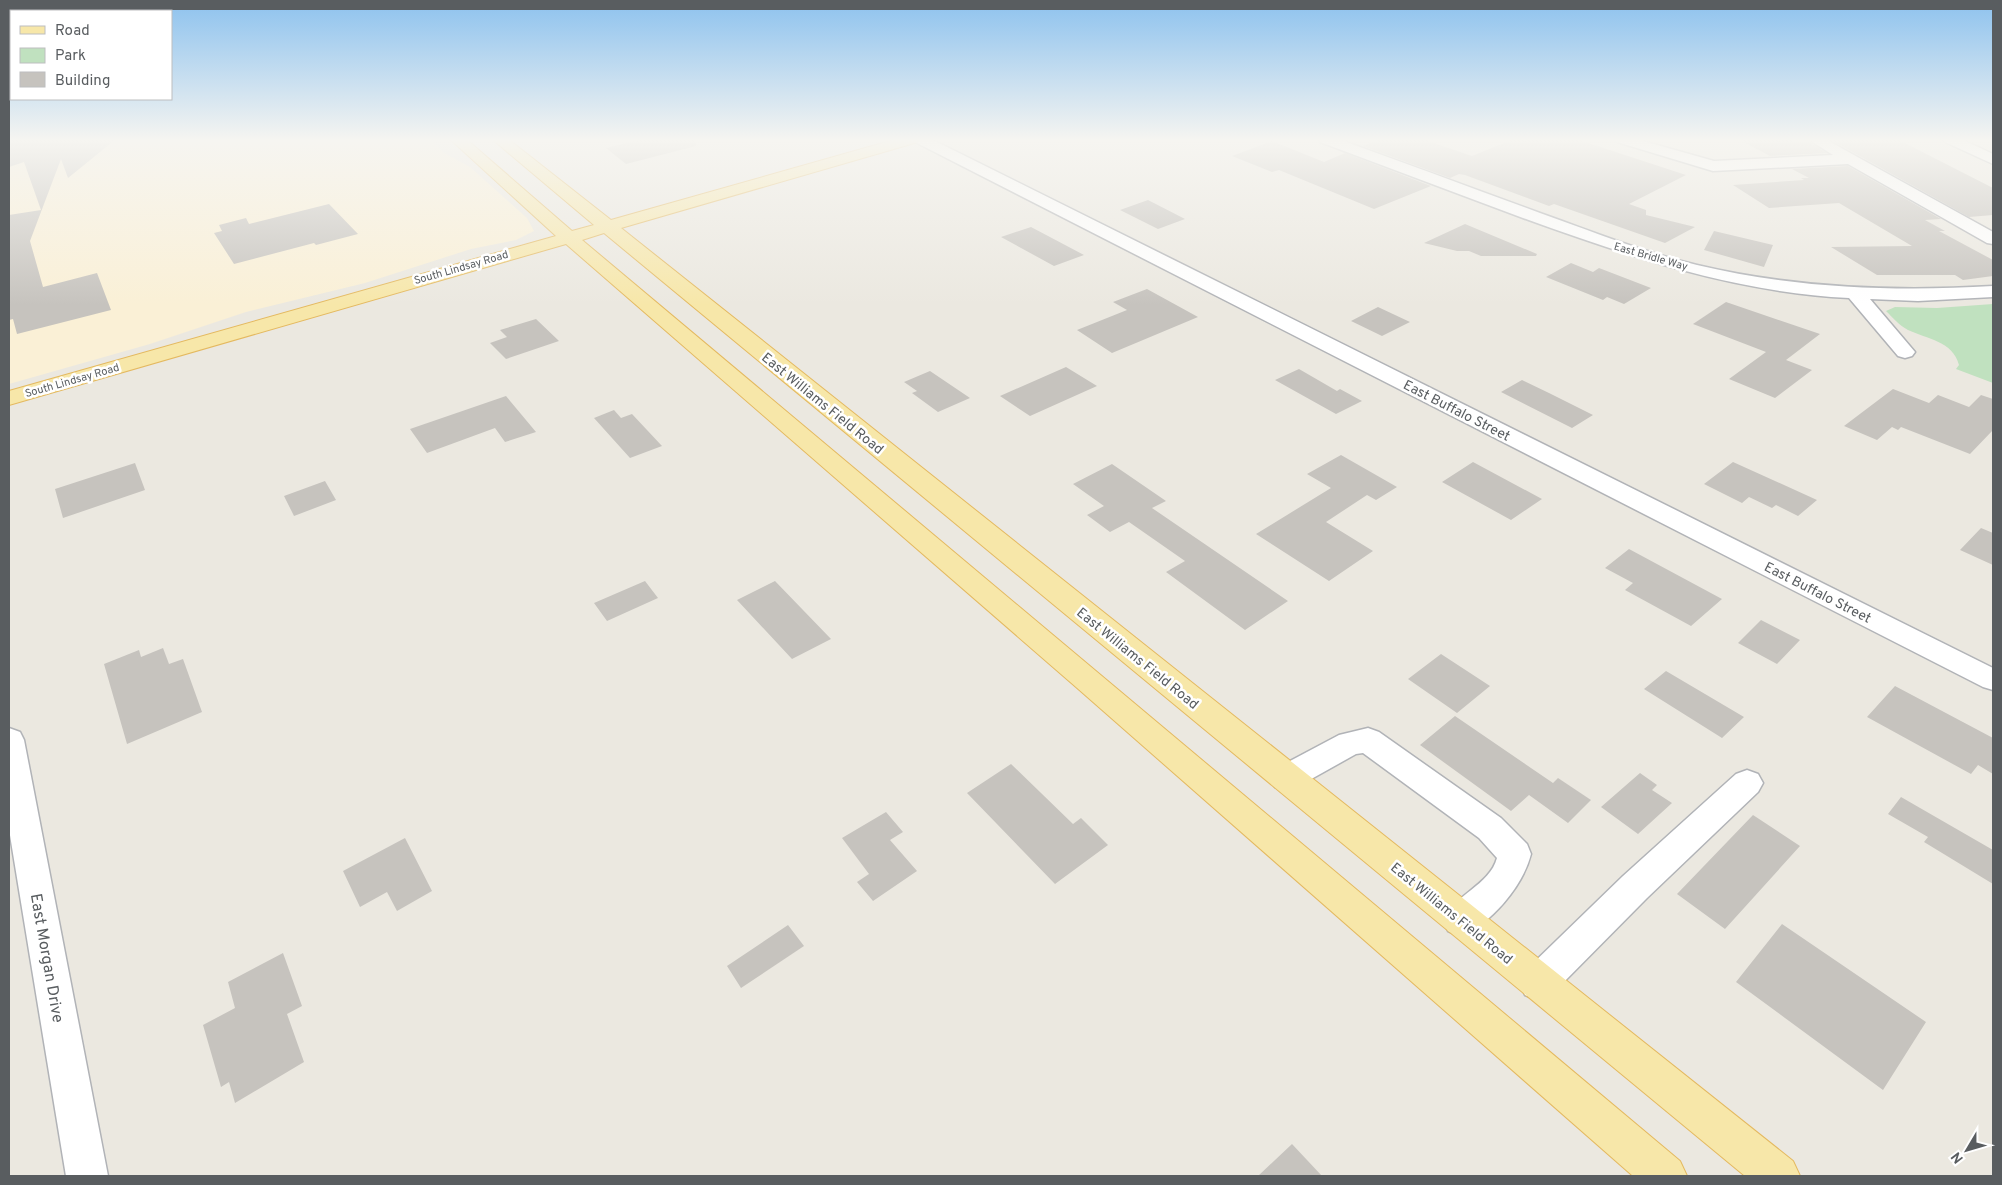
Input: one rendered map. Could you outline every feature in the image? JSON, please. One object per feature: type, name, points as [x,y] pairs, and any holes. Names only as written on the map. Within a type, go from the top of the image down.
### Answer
[{"type":"main road","points":[[520,194],[1666,1176]]},
{"type":"main road","name":"East Williams Field Road","points":[[566,194],[1778,1176]]},
{"type":"main road","name":"South Lindsay Road","points":[[9,398],[717,194]]},
{"type":"street","name":"East Buffalo Street","points":[[1030,194],[1993,680]]},
{"type":"street","name":"East Bridle Way","points":[[1475,194],[1615,246],[1696,270],[1776,285],[1855,294],[1937,297],[1993,292]]},
{"type":"street","points":[[1912,194],[1993,239]]},
{"type":"street","points":[[1855,294],[1905,352]]},
{"type":"street","name":"East Morgan Drive","points":[[9,740],[86,1176]]},
{"type":"street","points":[[1286,778],[1350,743],[1368,740],[1490,828],[1515,854],[1513,866],[1505,877],[1460,920]]},
{"type":"street","points":[[1538,983],[1635,886],[1747,783]]},
{"type":"shaded area","points":[[9,194],[501,194],[527,218],[534,231],[516,240],[471,249],[365,283],[246,312],[150,344],[9,384]]},
{"type":"green space","points":[[1993,304],[1993,383],[1956,369],[1959,365],[1956,357],[1945,346],[1908,330],[1886,311],[1895,307],[1937,308]]},
{"type":"building","points":[[35,194],[48,194],[30,241],[43,287],[97,273],[111,310],[17,334],[13,319],[9,320],[9,215],[41,210]]},
{"type":"building","points":[[1338,194],[1410,194],[1374,209]]},
{"type":"building","points":[[1517,194],[1648,194],[1629,204],[1646,210],[1646,215],[1695,227],[1665,243],[1554,204],[1549,206]]},
{"type":"building","points":[[1748,194],[1898,194],[1941,219],[1925,220],[1945,231],[1939,231],[1993,260],[1993,276],[1963,280],[1955,275],[1877,275],[1831,247],[1912,246],[1839,203],[1769,208]]},
{"type":"building","points":[[1928,194],[1993,194],[1993,215],[1969,217]]},
{"type":"building","points":[[1148,200],[1185,219],[1158,229],[1120,210]]},
{"type":"building","points":[[329,204],[358,234],[316,245],[314,243],[234,264],[214,233],[222,231],[219,225],[246,218],[249,224]]},
{"type":"building","points":[[1465,224],[1537,254],[1536,256],[1481,256],[1469,251],[1457,251],[1424,243]]},
{"type":"building","points":[[1031,227],[1084,255],[1054,266],[1001,237]]},
{"type":"building","points":[[1714,231],[1773,245],[1764,267],[1704,250]]},
{"type":"building","points":[[1571,263],[1593,272],[1599,268],[1651,288],[1624,304],[1607,297],[1603,300],[1546,277]]},
{"type":"building","points":[[1147,289],[1198,317],[1112,353],[1077,330],[1127,310],[1113,302]]},
{"type":"building","points":[[1726,302],[1820,334],[1786,360],[1812,370],[1775,398],[1729,379],[1766,352],[1693,324]]},
{"type":"building","points":[[1378,307],[1410,322],[1382,336],[1351,321]]},
{"type":"building","points":[[536,319],[559,341],[506,359],[490,343],[507,337],[500,330]]},
{"type":"building","points":[[1066,367],[1097,386],[1030,416],[1000,396]]},
{"type":"building","points":[[1299,369],[1337,391],[1340,389],[1362,401],[1336,414],[1275,380]]},
{"type":"building","points":[[930,371],[970,398],[938,412],[912,393],[917,391],[904,382]]},
{"type":"building","points":[[1522,380],[1593,415],[1572,428],[1501,392]]},
{"type":"building","points":[[1893,389],[1929,403],[1938,395],[1969,407],[1981,395],[1993,399],[1993,430],[1970,454],[1901,427],[1898,430],[1892,427],[1877,440],[1844,426]]},
{"type":"building","points":[[506,396],[536,432],[505,442],[495,428],[427,453],[410,429]]},
{"type":"building","points":[[614,410],[621,418],[632,414],[662,446],[630,458],[594,418]]},
{"type":"building","points":[[1341,455],[1397,487],[1376,500],[1367,495],[1326,522],[1373,551],[1329,581],[1256,534],[1331,488],[1307,474]]},
{"type":"building","points":[[1473,462],[1542,499],[1511,520],[1442,482]]},
{"type":"building","points":[[1733,462],[1817,500],[1798,516],[1776,505],[1772,508],[1749,497],[1742,503],[1704,484]]},
{"type":"building","points":[[135,463],[145,490],[63,518],[55,489]]},
{"type":"building","points":[[1112,464],[1166,501],[1152,508],[1288,601],[1245,630],[1166,572],[1185,561],[1129,522],[1110,532],[1087,515],[1104,506],[1073,484]]},
{"type":"building","points":[[325,481],[336,500],[294,516],[284,496]]},
{"type":"building","points":[[1981,528],[1993,533],[1993,565],[1960,550]]},
{"type":"building","points":[[1629,549],[1722,599],[1691,626],[1625,590],[1633,583],[1605,568]]},
{"type":"building","points":[[645,581],[658,598],[607,621],[594,603]]},
{"type":"building","points":[[775,581],[831,639],[792,659],[737,600]]},
{"type":"building","points":[[1761,620],[1800,640],[1777,664],[1738,643]]},
{"type":"building","points":[[163,648],[169,664],[183,659],[202,712],[127,744],[104,664],[139,650],[141,657]]},
{"type":"building","points":[[1441,654],[1490,686],[1457,713],[1408,679]]},
{"type":"building","points":[[1666,671],[1744,717],[1722,738],[1644,689]]},
{"type":"building","points":[[1895,686],[1993,738],[1993,774],[1978,765],[1971,774],[1867,717]]},
{"type":"building","points":[[1455,716],[1553,783],[1558,778],[1591,800],[1568,823],[1529,795],[1511,811],[1420,745]]},
{"type":"building","points":[[1011,764],[1073,824],[1081,818],[1108,845],[1055,884],[967,793]]},
{"type":"building","points":[[1640,773],[1657,785],[1652,790],[1672,803],[1638,834],[1601,807]]},
{"type":"building","points":[[1901,797],[1993,850],[1993,884],[1924,842],[1928,837],[1888,814]]},
{"type":"building","points":[[886,812],[903,832],[890,840],[917,871],[873,901],[857,882],[869,874],[842,838]]},
{"type":"building","points":[[1753,815],[1800,846],[1725,929],[1677,894]]},
{"type":"building","points":[[405,838],[432,891],[397,911],[387,892],[360,907],[343,871]]},
{"type":"building","points":[[1782,924],[1926,1022],[1883,1090],[1736,982]]},
{"type":"building","points":[[788,925],[804,946],[741,988],[727,966]]},
{"type":"building","points":[[283,953],[302,1006],[287,1014],[304,1062],[235,1103],[229,1082],[221,1087],[203,1025],[235,1008],[228,982]]},
{"type":"building","points":[[1292,1144],[1322,1176],[1258,1176]]}]
